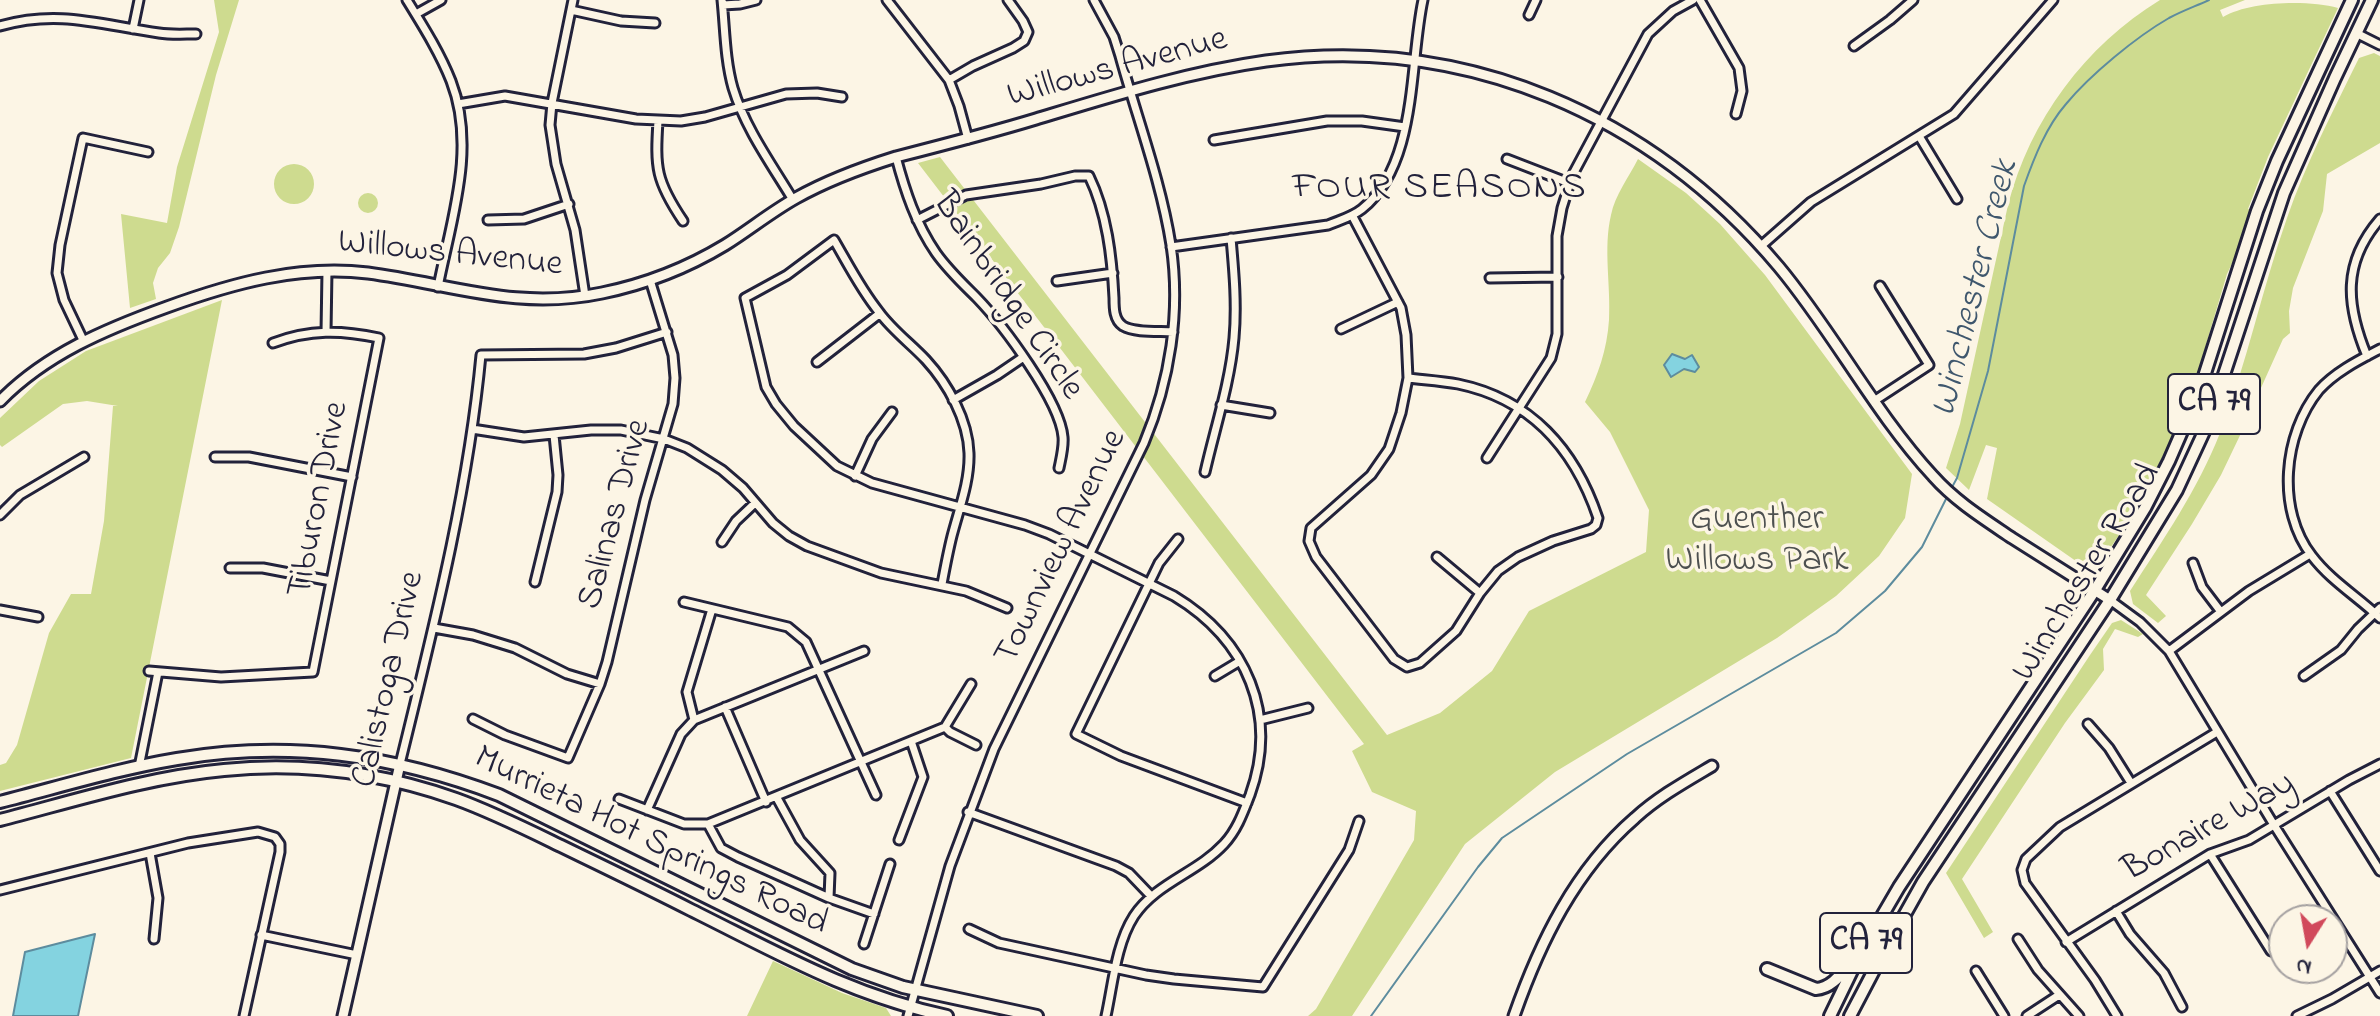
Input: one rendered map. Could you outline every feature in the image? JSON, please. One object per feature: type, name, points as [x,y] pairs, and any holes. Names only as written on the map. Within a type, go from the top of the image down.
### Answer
[{"type":"main road","name":"Winchester Road","points":[[1830,1016],[1861,952],[1899,887],[2095,590],[2145,508],[2191,414],[2257,211],[2277,161],[2350,3]]},
{"type":"main road","name":"Winchester Road","points":[[1850,1016],[1923,882],[2110,600],[2177,490],[2208,423],[2284,193],[2370,4]]},
{"type":"main road","name":"Murrieta Hot Springs Road","points":[[0,802],[194,756],[258,751],[328,753],[400,764],[460,780],[499,795],[819,955],[880,980],[1037,1016]]},
{"type":"main road","name":"Murrieta Hot Springs Road","points":[[0,820],[140,784],[224,770],[301,768],[396,781],[484,809],[818,974],[909,1012],[947,1016]]},
{"type":"main road","points":[[1767,969],[1822,989],[1830,986],[1861,952]]},
{"type":"street","points":[[133,29],[139,0]]},
{"type":"street","points":[[407,0],[443,63],[458,104],[462,129],[461,172],[438,287]]},
{"type":"street","points":[[416,14],[441,0]]},
{"type":"street","points":[[573,0],[550,125],[575,230],[585,296]]},
{"type":"street","points":[[756,0],[740,4],[722,3],[733,88],[758,142],[793,200]]},
{"type":"street","points":[[887,0],[949,80],[968,139]]},
{"type":"street","points":[[949,80],[1024,41],[1028,32],[1026,26],[1008,0]]},
{"type":"street","name":"Townview Avenue","points":[[909,1012],[968,812],[994,749],[1152,423],[1169,362],[1175,300],[1164,208],[1114,37],[1094,0]]},
{"type":"street","points":[[1171,247],[1328,225],[1363,208],[1391,175],[1401,147],[1423,0]]},
{"type":"street","points":[[1529,15],[1536,0]]},
{"type":"street","points":[[1487,458],[1551,358],[1557,334],[1557,236],[1569,183],[1648,34],[1673,11],[1693,0]]},
{"type":"street","points":[[1700,0],[1739,68],[1742,91],[1736,114]]},
{"type":"street","points":[[1854,46],[1913,0]]},
{"type":"street","points":[[1761,246],[1811,202],[1946,120],[1961,107],[2053,0]]},
{"type":"street","points":[[571,10],[621,21],[655,23]]},
{"type":"street","points":[[0,26],[35,18],[61,17],[162,34],[196,34]]},
{"type":"street","points":[[2356,33],[2380,45]]},
{"type":"street","name":"Willows Avenue","points":[[0,401],[45,364],[83,340],[235,284],[281,274],[327,271],[368,273],[509,298],[585,296],[650,280],[704,257],[793,200],[851,171],[1197,73],[1269,61],[1352,55],[1414,61],[1503,80],[1555,98],[1602,120],[1676,167],[1740,224],[1783,271],[1874,401],[1935,479],[1966,507],[2110,600]]},
{"type":"street","points":[[458,104],[505,96],[636,119],[681,121],[786,94],[817,93],[842,97]]},
{"type":"street","points":[[658,121],[655,158],[659,179],[665,195],[683,221]]},
{"type":"street","points":[[1214,140],[1327,121],[1362,121],[1405,127]]},
{"type":"street","points":[[1919,136],[1957,199]]},
{"type":"street","points":[[83,340],[64,300],[57,273],[83,138],[148,152]]},
{"type":"street","name":"Bainbridge Circle","points":[[896,157],[904,188],[934,251],[991,314],[1051,399],[1063,439],[1059,468]]},
{"type":"street","points":[[1507,159],[1569,183]]},
{"type":"street","points":[[917,220],[966,195],[1089,176],[1106,227],[1113,273],[1114,313],[1127,328],[1173,332]]},
{"type":"street","points":[[488,220],[524,219],[569,204]]},
{"type":"street","points":[[1352,215],[1398,302],[1406,335],[1408,378],[1389,449],[1371,475],[1311,528],[1309,541],[1316,557],[1394,659],[1407,667],[1420,663],[1456,631],[1498,571],[1518,557],[1553,541],[1591,529],[1598,518],[1582,475],[1549,432],[1520,408],[1482,391],[1456,384],[1408,378]]},
{"type":"street","points":[[2367,356],[2352,312],[2352,278],[2360,248],[2380,219]]},
{"type":"street","points":[[1205,472],[1234,338],[1235,277],[1231,238]]},
{"type":"street","points":[[942,584],[960,507],[966,482],[969,452],[964,426],[953,400],[927,361],[879,314],[834,240],[787,275],[745,298],[766,387],[776,404],[817,449],[837,466],[872,483],[960,507],[1025,525],[1148,583],[1192,607],[1212,623],[1227,639],[1250,679],[1260,720],[1259,759],[1255,780],[1236,829],[1215,854],[1151,896],[1135,915],[1124,934],[1106,1016]]},
{"type":"street","points":[[273,343],[293,335],[326,332],[327,271]]},
{"type":"street","points":[[1057,281],[1113,273]]},
{"type":"street","points":[[1490,278],[1558,277]]},
{"type":"street","name":"Salinas Drive","points":[[473,719],[505,735],[568,758],[600,684],[674,391],[675,366],[650,280]]},
{"type":"street","points":[[1874,401],[1929,365],[1880,286]]},
{"type":"street","points":[[1341,329],[1398,302]]},
{"type":"street","points":[[817,362],[879,314]]},
{"type":"street","name":"Tiburon Drive","points":[[139,767],[153,672],[221,677],[313,672],[379,338],[326,332]]},
{"type":"street","name":"Calistoga Drive","points":[[343,1016],[434,628],[472,429],[481,355],[584,354],[667,332]]},
{"type":"street","points":[[2304,676],[2341,650],[2358,629],[2379,613],[2330,577],[2310,554],[2296,523],[2288,489],[2291,452],[2300,423],[2319,390],[2340,372],[2380,349]]},
{"type":"street","points":[[953,400],[1022,358]]},
{"type":"street","points":[[1221,405],[1270,413]]},
{"type":"street","points":[[855,476],[872,439],[892,412]]},
{"type":"street","points":[[472,429],[508,436],[605,429],[664,439],[687,448],[722,470],[743,488],[773,523],[807,546],[881,573],[966,591],[1007,608]]},
{"type":"street","points":[[535,582],[557,492],[554,435]]},
{"type":"street","points":[[0,515],[20,495],[84,457]]},
{"type":"street","points":[[215,457],[249,457],[352,477]]},
{"type":"street","points":[[722,542],[736,521],[755,503]]},
{"type":"street","points":[[1178,539],[1148,583],[1076,734],[1121,756],[1247,803]]},
{"type":"street","points":[[2169,651],[2249,591],[2310,554]]},
{"type":"street","points":[[1437,557],[1480,593]]},
{"type":"street","points":[[2193,563],[2202,587],[2221,612]]},
{"type":"street","points":[[230,568],[263,568],[331,581]]},
{"type":"street","points":[[2110,600],[2140,622],[2169,651],[2380,993]]},
{"type":"street","points":[[684,602],[788,627],[806,642],[876,795]]},
{"type":"street","points":[[694,720],[687,692],[712,609]]},
{"type":"street","points":[[0,610],[38,617]]},
{"type":"street","points":[[434,628],[473,635],[515,648],[567,674],[600,684]]},
{"type":"street","points":[[647,810],[681,734],[694,720],[864,651]]},
{"type":"street","points":[[1215,676],[1240,661]]},
{"type":"street","points":[[619,799],[684,824],[708,824],[945,727],[971,684]]},
{"type":"street","points":[[725,707],[766,802]]},
{"type":"street","points":[[1260,720],[1308,708]]},
{"type":"street","points":[[2088,724],[2109,748],[2131,783]]},
{"type":"street","points":[[945,727],[976,745]]},
{"type":"street","points":[[2117,1016],[2025,883],[2022,870],[2026,859],[2060,827],[2217,732]]},
{"type":"street","points":[[899,840],[923,777],[911,741]]},
{"type":"street","name":"Bonaire Way","points":[[2066,942],[2210,854],[2249,840],[2380,764]]},
{"type":"street","points":[[1514,1016],[1564,904],[1598,855],[1637,816],[1664,795],[1712,766]]},
{"type":"street","points":[[2330,791],[2380,871]]},
{"type":"street","points":[[777,798],[800,840],[830,873],[829,898]]},
{"type":"street","points":[[968,812],[1116,866],[1139,882],[1151,896]]},
{"type":"street","points":[[969,929],[999,943],[1117,968],[1174,979],[1263,987],[1349,850],[1359,821]]},
{"type":"street","points":[[708,824],[721,848],[829,898],[874,914]]},
{"type":"street","points":[[0,890],[188,843],[258,832],[275,837],[280,844],[280,852],[244,1016]]},
{"type":"street","points":[[150,853],[158,898],[154,939]]},
{"type":"street","points":[[2210,854],[2268,946]]},
{"type":"street","points":[[864,944],[890,864]]},
{"type":"street","points":[[2116,911],[2130,934],[2164,973],[2182,1007]]},
{"type":"street","points":[[261,935],[357,955]]},
{"type":"street","points":[[2018,939],[2038,970],[2079,1016]]},
{"type":"street","points":[[1976,971],[2004,1016]]},
{"type":"street","points":[[2297,1016],[2380,971]]},
{"type":"street","points":[[2027,1016],[2059,995]]},
{"type":"green space","points":[[214,0],[239,0],[216,75],[179,227],[170,253],[158,268],[153,283],[156,299],[130,308],[121,214],[167,223],[177,167],[219,32]]},
{"type":"green space","points":[[2160,0],[2245,0],[2220,10],[2223,17],[2264,5],[2311,4],[2338,8],[2268,157],[2248,209],[2257,211],[2227,274],[2195,382],[2176,430],[2135,511],[2101,562],[2097,559],[2083,566],[1987,499],[1997,448],[1986,445],[1969,490],[1946,468],[1960,424],[2008,205],[2030,144],[2064,88],[2085,63],[2108,39]]},
{"type":"green space","points":[[2374,53],[2380,56],[2380,143],[2327,174],[2323,211],[2293,288],[2289,311],[2290,333],[2283,339],[2221,475],[2146,595],[2166,616],[2158,623],[2133,604],[2130,591],[2179,514],[2211,454],[2230,407],[2278,245],[2303,177],[2359,58]]},
{"type":"green space","name":"Guenther Willows Park","points":[[940,157],[1387,735],[1440,713],[1492,671],[1529,611],[1646,552],[1649,510],[1610,432],[1585,402],[1601,362],[1608,331],[1611,215],[1638,159],[1686,193],[1720,224],[1765,275],[1912,474],[1905,518],[1879,556],[1836,596],[1777,638],[1555,772],[1465,844],[1352,1016],[1308,1016],[1316,1009],[1414,840],[1416,811],[1372,792],[1352,751],[1364,744],[918,163]]},
{"type":"green space","points":[[294,164],[308,170],[314,184],[308,198],[294,204],[280,198],[274,184],[280,170]]},
{"type":"green space","points":[[364,193],[372,193],[378,203],[372,213],[364,213],[358,207],[358,199]]},
{"type":"green space","points":[[222,300],[131,758],[0,791],[0,765],[6,763],[17,745],[49,633],[71,594],[91,594],[104,521],[113,406],[118,406],[87,401],[63,404],[2,447],[0,418],[39,381],[86,351]]},
{"type":"green space","points":[[2121,620],[2143,634],[2138,637],[2115,629],[2103,649],[2104,670],[2065,723],[1962,879],[1993,932],[1984,938],[1946,873],[2112,623]]},
{"type":"green space","points":[[773,961],[842,993],[886,1008],[891,1016],[747,1016]]},
{"type":"water","points":[[1672,354],[1685,359],[1692,355],[1699,367],[1695,372],[1684,369],[1671,377],[1664,365]]},
{"type":"water","points":[[95,934],[78,1016],[13,1016],[25,952]]},
{"type":"waterway","name":"Winchester Creek","points":[[1951,489],[1957,478],[1988,371],[2024,186],[2047,133],[2076,93],[2114,57],[2169,18],[2209,0]]},
{"type":"waterway","points":[[1371,1016],[1502,838],[1627,754],[1836,633],[1885,591],[1922,547],[1948,495]]},
{"type":"district","name":"FOUR SEASONS","points":[[1440,191]]}]
